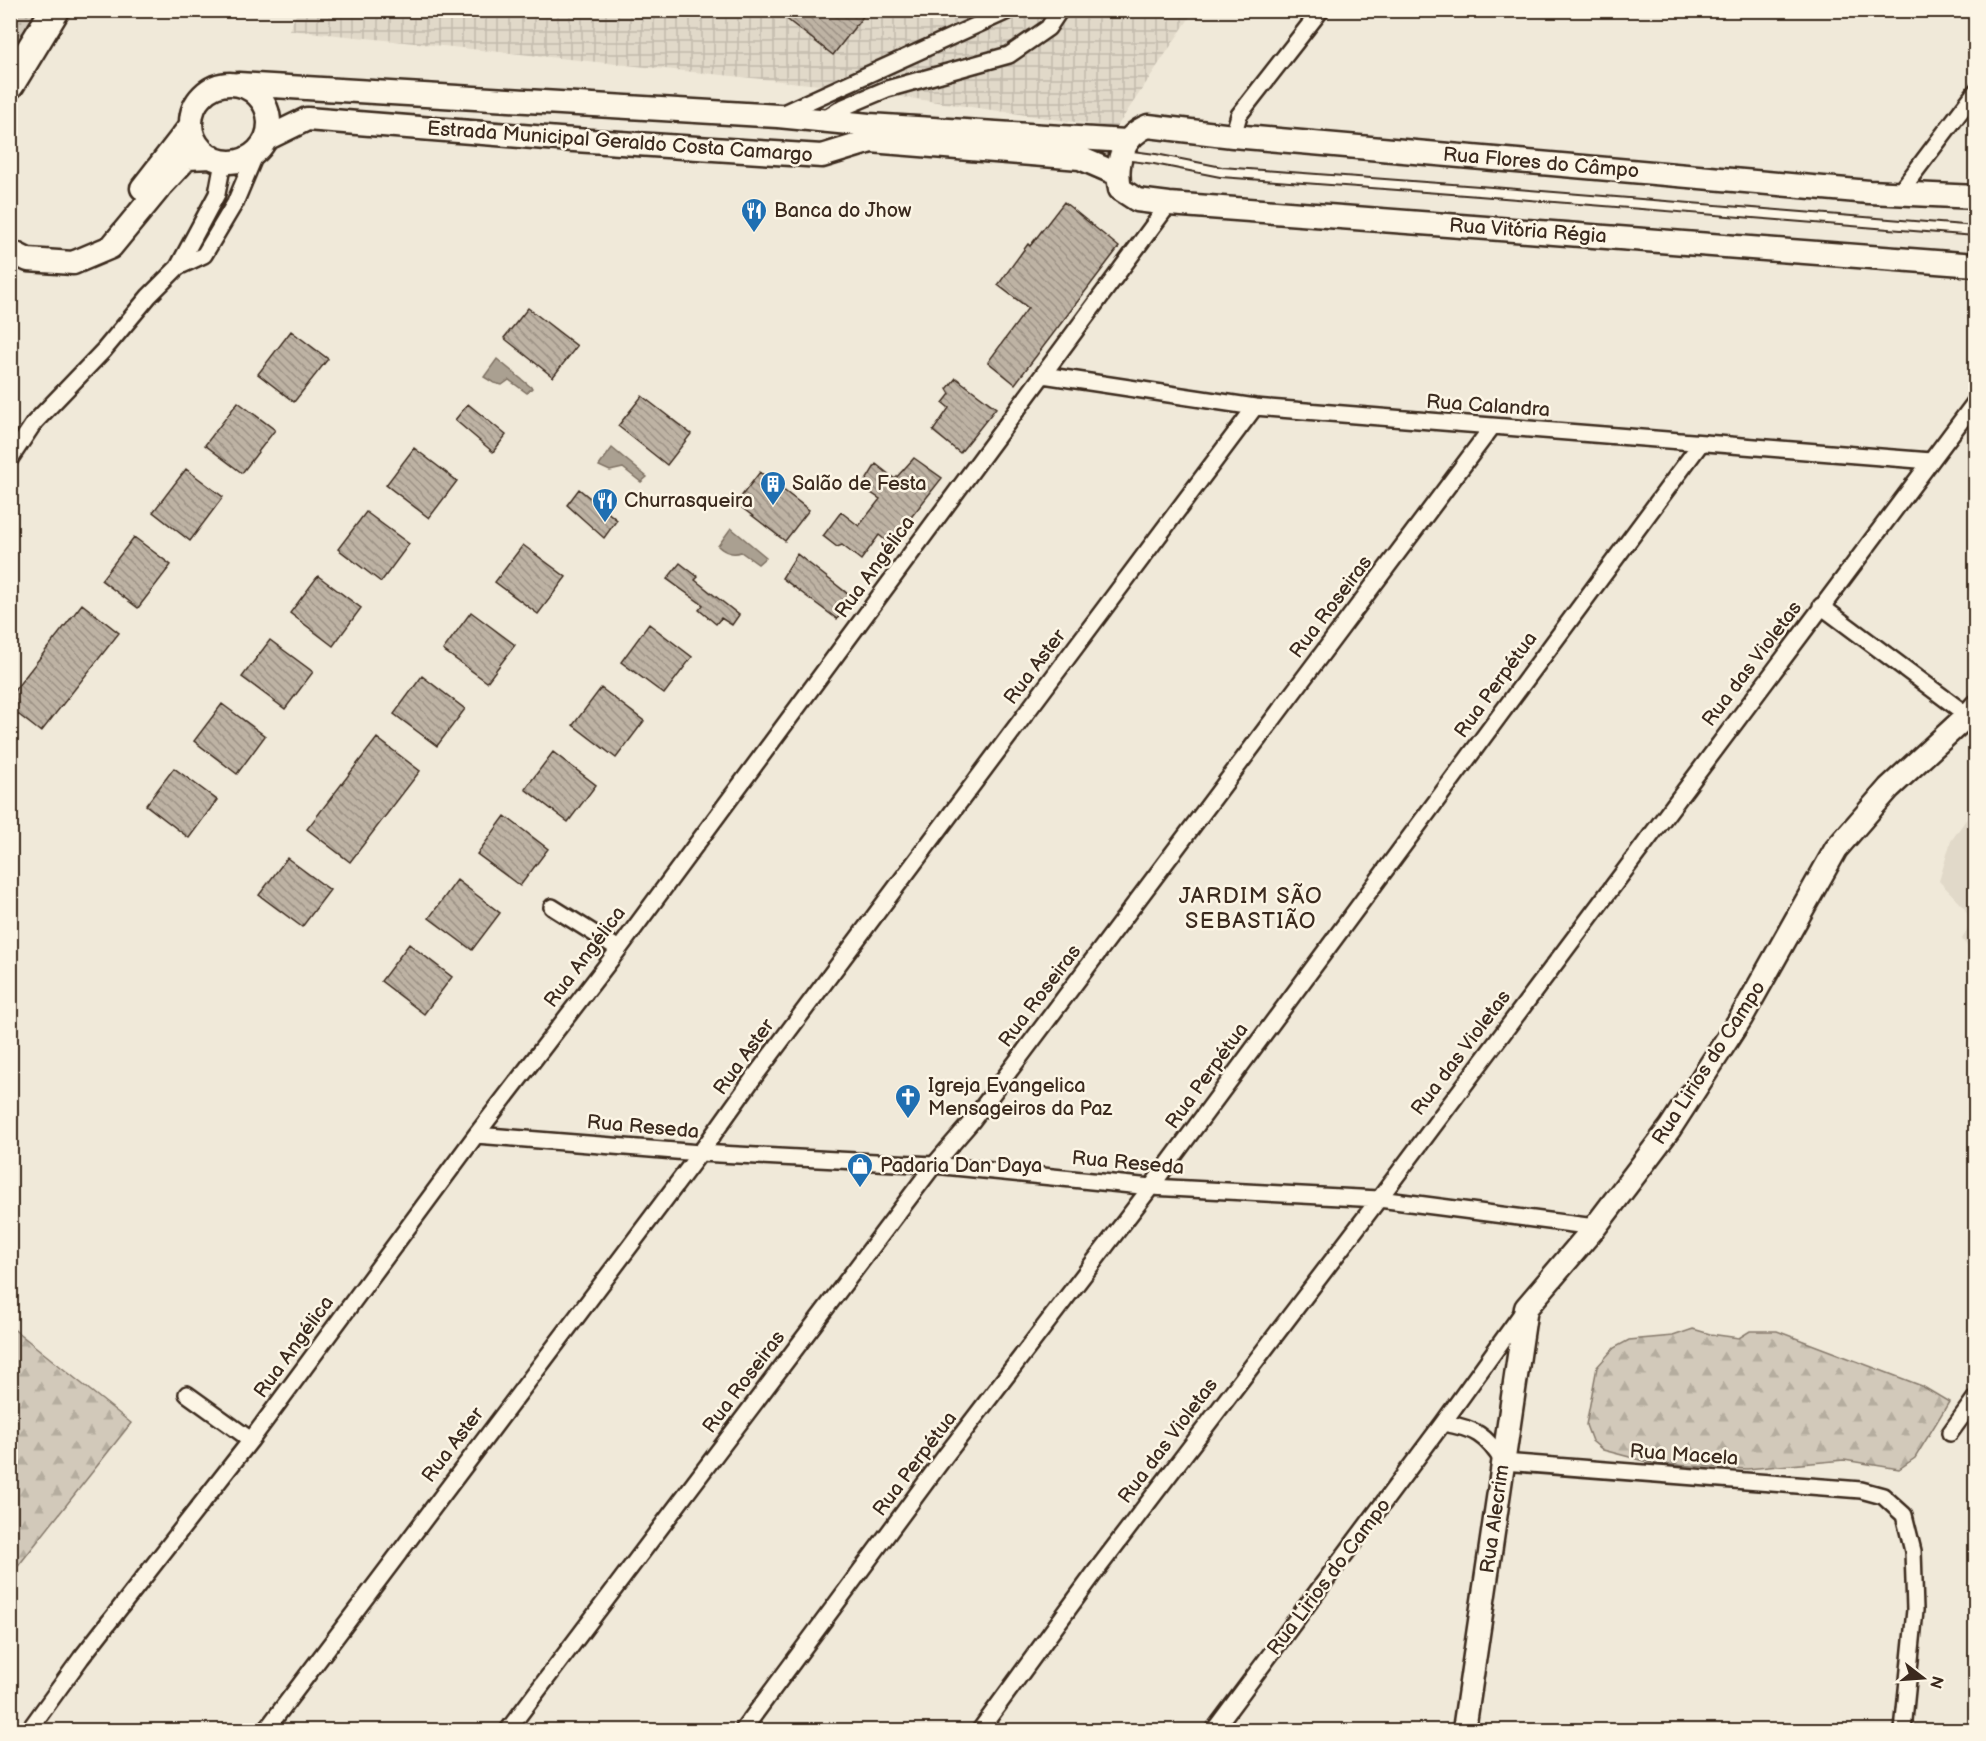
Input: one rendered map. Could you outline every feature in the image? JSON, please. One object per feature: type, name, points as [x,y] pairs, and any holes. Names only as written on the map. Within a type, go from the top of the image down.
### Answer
[{"type":"highway","points":[[10,84],[55,10]]},
{"type":"street","points":[[778,116],[1010,10]]},
{"type":"street","points":[[822,156],[824,120],[844,107],[887,89],[1009,55],[1048,28],[1060,10]]},
{"type":"street","points":[[1233,136],[1239,115],[1321,10]]},
{"type":"street","points":[[178,267],[204,255],[235,203],[264,138],[266,105],[254,92],[238,84],[220,85],[205,93],[194,107],[191,124],[195,141],[207,155],[217,160]]},
{"type":"street","name":"Estrada Municipal Geraldo Costa Camargo","points":[[238,84],[778,116],[1122,156]]},
{"type":"street","points":[[1899,192],[1976,91]]},
{"type":"street","name":"Estrada Municipal Geraldo Costa Camargo","points":[[264,138],[307,119],[559,140],[822,156],[871,141],[1080,158],[1122,156]]},
{"type":"street","points":[[10,235],[38,250],[77,249],[105,237],[191,124]]},
{"type":"street","name":"Rua Flores do Câmpo","points":[[1122,156],[1137,130],[1148,126],[1233,136],[1845,190],[1976,197]]},
{"type":"street","points":[[10,251],[28,260],[73,263],[111,247],[187,158],[240,162],[264,138]]},
{"type":"street","name":"Rua Vitória Régia","points":[[1122,156],[1120,189],[1137,200],[1168,204],[1976,265]]},
{"type":"street","points":[[10,459],[34,423],[104,350],[149,296],[178,267],[217,194],[217,160]]},
{"type":"street","name":"Rua Angélica","points":[[29,1731],[81,1658],[251,1440],[476,1135],[619,949],[1168,204]]},
{"type":"street","name":"Rua Calandra","points":[[1043,375],[1255,407],[1931,461]]},
{"type":"street","name":"Rua das Violetas","points":[[980,1731],[1096,1571],[1976,401]]},
{"type":"street","name":"Rua Aster","points":[[266,1731],[1255,407]]},
{"type":"street","name":"Rua Roseiras","points":[[508,1731],[934,1165],[972,1121],[1492,427]]},
{"type":"street","name":"Rua Perpétua","points":[[743,1731],[946,1455],[1151,1188],[1701,443]]},
{"type":"street","points":[[1821,606],[1973,714]]},
{"type":"street","name":"Rua Lirios do Campo","points":[[1214,1731],[1526,1308],[1595,1227],[1670,1128],[1741,1018],[1836,849],[1912,765],[1973,714]]},
{"type":"street","points":[[552,907],[619,949]]},
{"type":"street","name":"Rua Reseda","points":[[476,1135],[700,1153],[934,1165],[1151,1188],[1378,1199],[1595,1227]]},
{"type":"street","name":"Rua Alecrim","points":[[1465,1721],[1526,1308]]},
{"type":"street","points":[[187,1394],[251,1440]]},
{"type":"street","points":[[1950,1433],[1976,1397]]},
{"type":"street","points":[[1443,1423],[1462,1426],[1479,1433],[1493,1445],[1503,1462]]},
{"type":"street","name":"Rua Macela","points":[[1503,1462],[1861,1490],[1883,1496],[1904,1515],[1913,1551],[1915,1610],[1903,1731]]},
{"type":"street","points":[[1452,1731],[1465,1721]]},
{"type":"lane","points":[[1122,156],[1155,159],[1221,172],[1479,190],[1976,231]]},
{"type":"shaded area","points":[[298,10],[1194,11],[1116,128],[819,85],[289,30]]},
{"type":"shaded area","points":[[497,359],[532,388],[527,393],[509,380],[502,385],[484,377]]},
{"type":"shaded area","points":[[612,448],[647,477],[641,482],[623,468],[610,471],[599,466]]},
{"type":"shaded area","points":[[731,528],[766,557],[758,564],[741,552],[732,553],[720,548],[718,546]]},
{"type":"shaded area","points":[[1975,807],[1975,957],[1962,939],[1971,923],[1964,907],[1939,881],[1951,841]]},
{"type":"green space","points":[[10,11],[36,11],[11,53]]},
{"type":"green space","points":[[11,1327],[131,1423],[11,1575]]},
{"type":"green space","points":[[1693,1329],[1739,1338],[1750,1331],[1777,1331],[1922,1386],[1949,1402],[1915,1458],[1899,1469],[1844,1460],[1747,1469],[1656,1464],[1603,1450],[1592,1441],[1586,1425],[1597,1367],[1614,1348],[1629,1340],[1673,1336]]},
{"type":"building","points":[[775,10],[868,10],[833,55]]},
{"type":"building","points":[[1064,202],[1119,247],[1015,384],[988,362],[1028,308],[998,285],[1028,244],[1030,246]]},
{"type":"building","points":[[528,308],[577,346],[553,377],[504,338]]},
{"type":"building","points":[[291,331],[328,359],[294,402],[258,374]]},
{"type":"building","points":[[956,378],[996,408],[960,453],[933,431],[949,408],[943,403],[950,394],[947,389]]},
{"type":"building","points":[[642,396],[691,434],[667,465],[618,426]]},
{"type":"building","points":[[238,402],[275,430],[242,473],[205,445]]},
{"type":"building","points":[[468,404],[506,435],[493,452],[455,420]]},
{"type":"building","points":[[414,448],[457,481],[429,518],[386,485]]},
{"type":"building","points":[[914,458],[942,478],[890,544],[879,535],[861,560],[842,545],[837,547],[823,536],[841,512],[859,526],[880,499],[862,487],[876,464],[895,479]]},
{"type":"building","points":[[186,469],[223,497],[190,541],[153,512]]},
{"type":"building","name":"Salão de Festa","points":[[760,472],[809,510],[785,541],[736,503]]},
{"type":"building","points":[[579,489],[617,520],[604,538],[567,505]]},
{"type":"building","points":[[366,512],[409,544],[381,582],[338,549]]},
{"type":"building","points":[[134,537],[171,565],[138,608],[101,580]]},
{"type":"building","points":[[523,545],[566,577],[538,614],[495,582]]},
{"type":"building","points":[[797,554],[853,598],[837,619],[782,578]]},
{"type":"building","points":[[680,563],[698,577],[695,580],[739,615],[732,625],[721,618],[716,624],[699,610],[703,605],[667,579]]},
{"type":"building","points":[[318,576],[361,608],[333,646],[290,613]]},
{"type":"building","points":[[82,604],[119,633],[41,732],[10,708],[10,696]]},
{"type":"building","points":[[471,612],[515,645],[487,682],[443,650]]},
{"type":"building","points":[[649,624],[692,657],[664,694],[621,662]]},
{"type":"building","points":[[270,640],[313,672],[285,709],[242,677]]},
{"type":"building","points":[[422,676],[465,709],[437,746],[394,714]]},
{"type":"building","points":[[601,688],[644,721],[616,758],[573,725]]},
{"type":"building","points":[[222,704],[265,736],[237,774],[194,741]]},
{"type":"building","points":[[377,738],[420,771],[350,862],[307,829]]},
{"type":"building","points":[[553,752],[596,785],[568,822],[525,789]]},
{"type":"building","points":[[174,768],[217,800],[189,838],[146,805]]},
{"type":"building","points":[[505,816],[548,849],[520,886],[477,854]]},
{"type":"building","points":[[287,858],[330,890],[302,927],[259,895]]},
{"type":"building","points":[[457,880],[500,913],[472,950],[429,918]]},
{"type":"building","points":[[409,944],[452,977],[424,1014],[381,981]]},
{"type":"place","name":"Banca do Jhow","points":[[754,234]]},
{"type":"place","name":"Salão de Festa","points":[[773,507]]},
{"type":"place","name":"Churrasqueira","points":[[605,524]]},
{"type":"place","name":"Igreja Evangelica Mensageiros da Paz","points":[[908,1120]]},
{"type":"place","name":"Padaria Dan Daya","points":[[860,1189]]},
{"type":"district","name":"JARDIM SÃO SEBASTIÃO","points":[[1251,908]]}]
